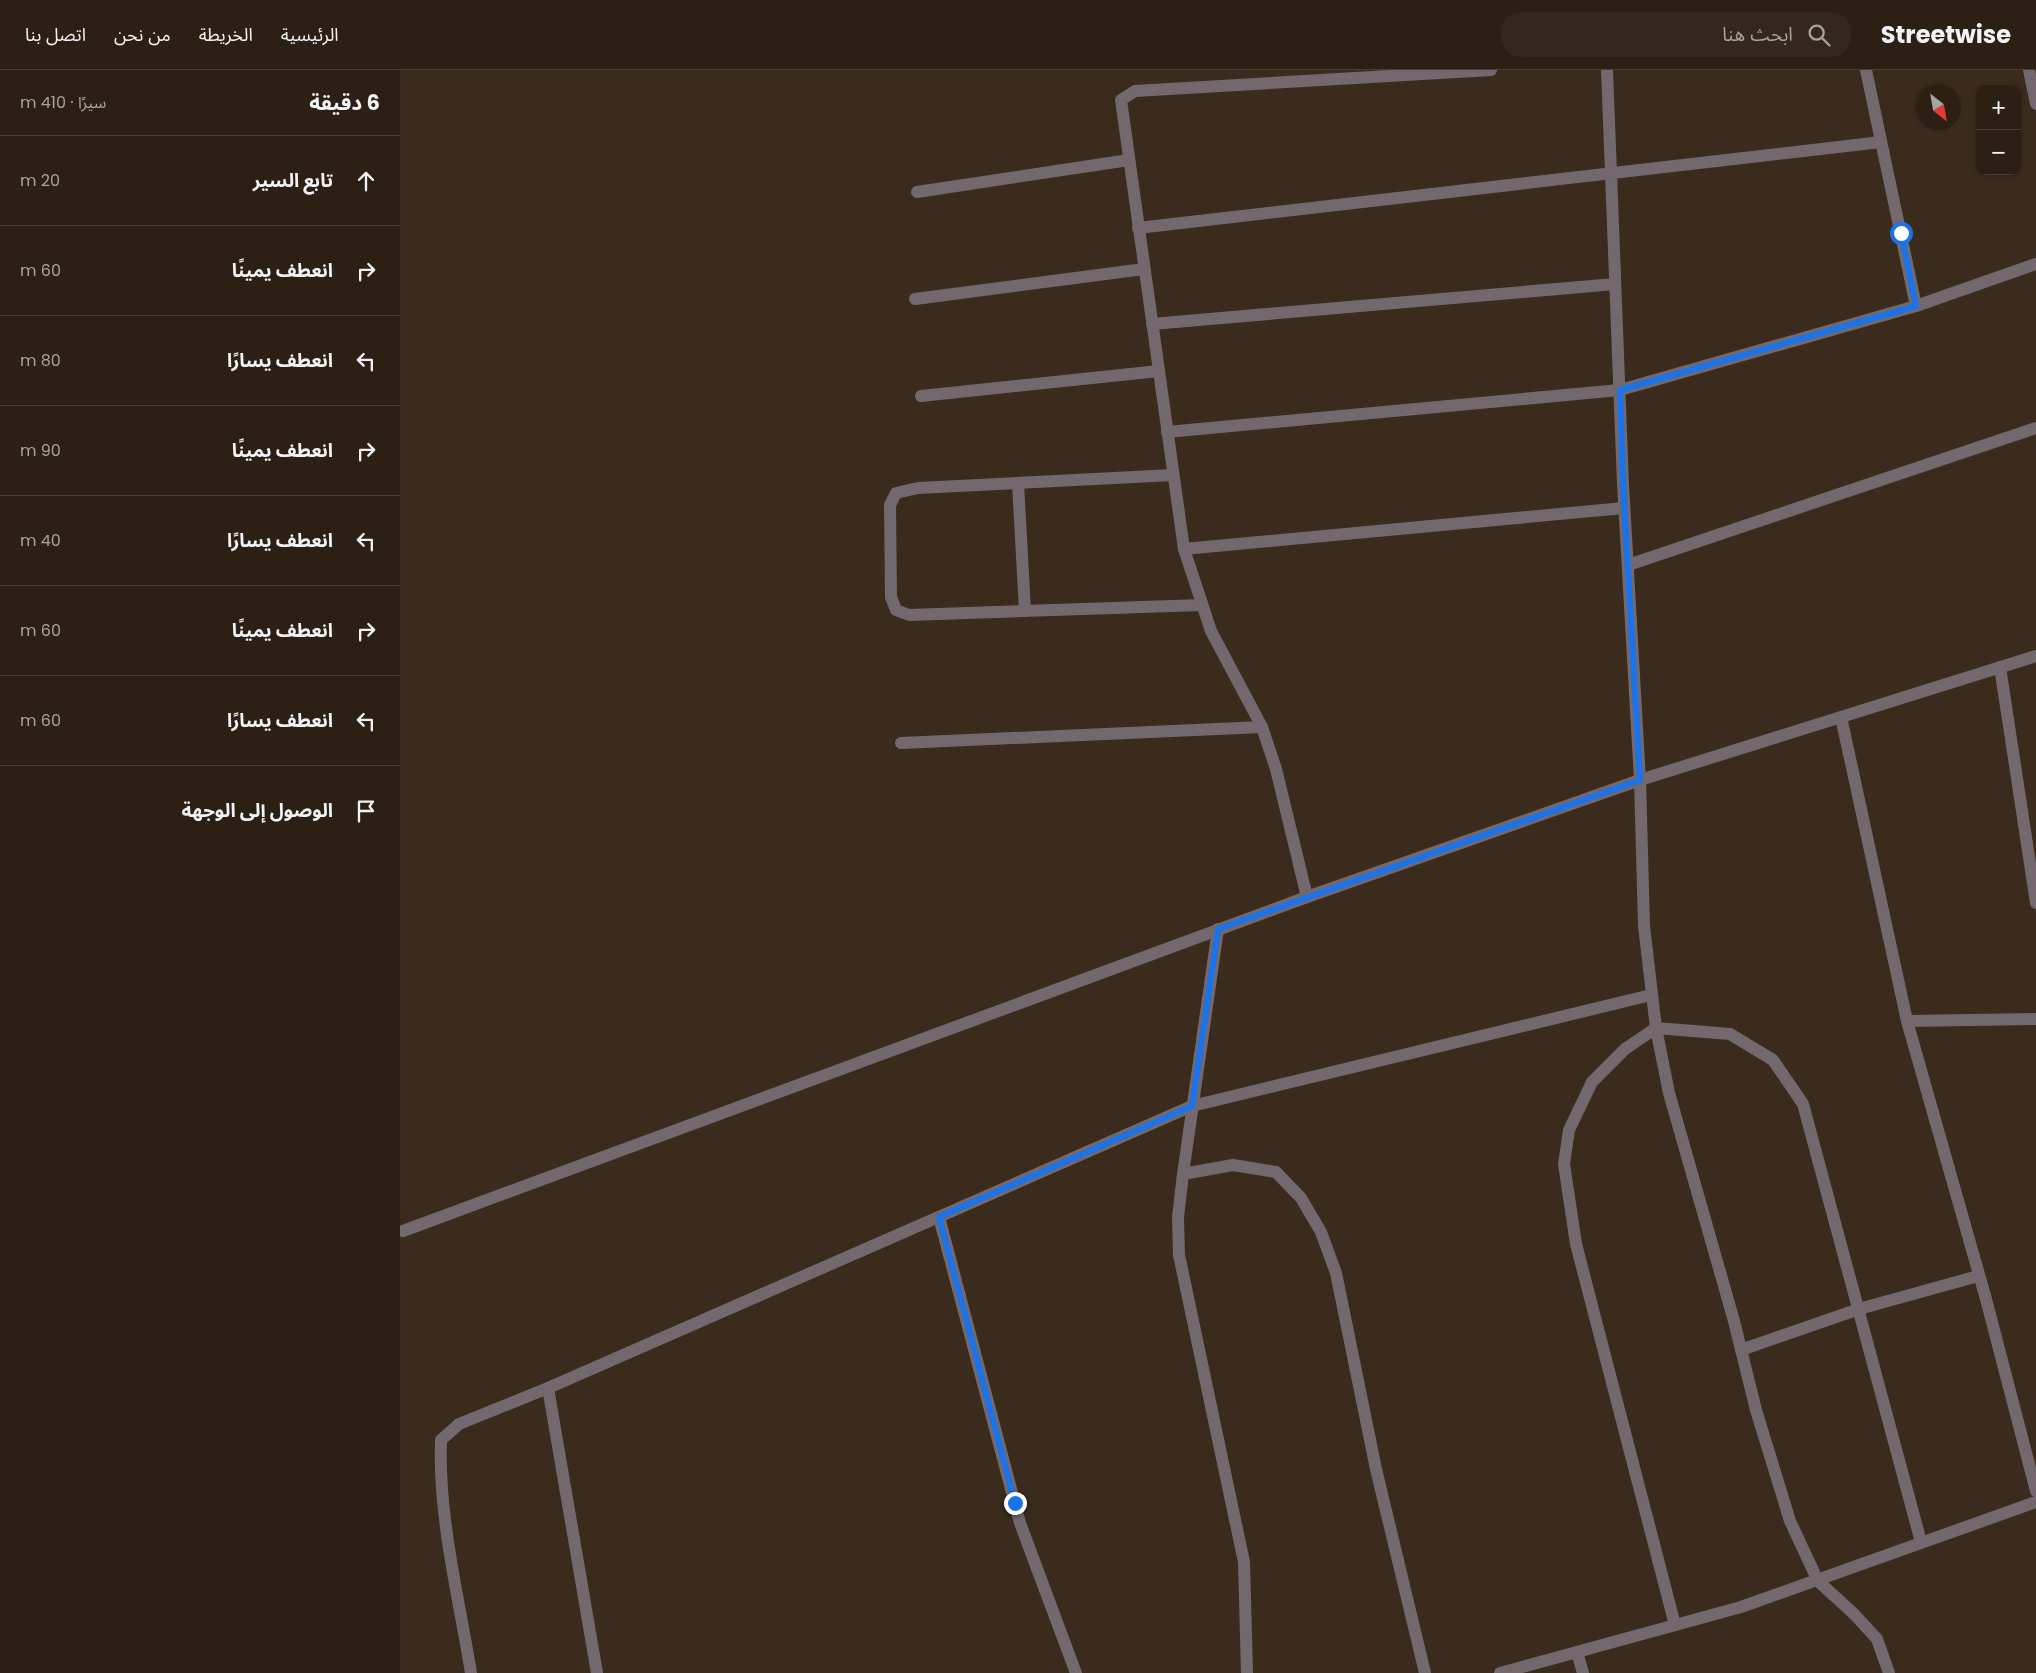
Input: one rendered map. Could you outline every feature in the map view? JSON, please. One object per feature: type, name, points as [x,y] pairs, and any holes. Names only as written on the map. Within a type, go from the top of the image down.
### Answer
[{"type":"street","points":[[1307,897],[1276,768],[1262,727],[1211,631],[1184,549],[1121,100],[1135,91],[1491,70]]},
{"type":"street","points":[[1607,70],[1624,508],[1640,780],[1644,926],[1656,1028],[1669,1093],[1756,1410],[1790,1521],[1818,1581],[1854,1614],[1877,1639],[1890,1673]]},
{"type":"street","points":[[1866,70],[1916,306]]},
{"type":"street","points":[[2029,70],[2036,104]]},
{"type":"street","points":[[1138,228],[1611,175],[1881,142]]},
{"type":"street","points":[[917,192],[1129,160]]},
{"type":"street","points":[[1167,432],[1620,390],[1916,306],[2036,264]]},
{"type":"street","points":[[915,299],[1144,270]]},
{"type":"street","points":[[1152,324],[1615,284]]},
{"type":"street","points":[[921,396],[1159,371]]},
{"type":"street","points":[[1628,565],[2036,428]]},
{"type":"street","points":[[1173,475],[918,488],[896,494],[890,505],[892,597],[896,610],[909,615],[1202,605]]},
{"type":"street","points":[[1018,483],[1025,611]]},
{"type":"street","points":[[1184,549],[1624,508]]},
{"type":"street","points":[[403,1231],[1307,897],[1640,780],[2036,656]]},
{"type":"street","points":[[2000,667],[2036,903]]},
{"type":"street","points":[[1841,718],[1907,1022],[2036,1491]]},
{"type":"street","points":[[900,744],[1262,727]]},
{"type":"street","points":[[1218,929],[1183,1174],[1178,1217],[1179,1255],[1244,1562],[1247,1673]]},
{"type":"street","points":[[471,1673],[442,1501],[440,1466],[441,1440],[459,1424],[548,1388],[1192,1106],[1651,995]]},
{"type":"street","points":[[1907,1022],[2036,1019]]},
{"type":"street","points":[[1676,1625],[1576,1244],[1564,1164],[1569,1130],[1592,1082],[1626,1049],[1656,1028],[1730,1034],[1774,1060],[1803,1104],[1921,1542]]},
{"type":"street","points":[[1183,1174],[1232,1165],[1276,1172],[1301,1198],[1321,1232],[1336,1272],[1376,1469],[1425,1673]]},
{"type":"street","points":[[939,1217],[1020,1522],[1076,1673]]},
{"type":"street","points":[[1741,1350],[1859,1309],[1978,1276]]},
{"type":"street","points":[[548,1388],[597,1673]]},
{"type":"street","points":[[1500,1673],[1741,1607],[2036,1502]]},
{"type":"street","points":[[1577,1652],[1583,1673]]},
{"type":"route","points":[[1015,1503],[939,1217],[1192,1106],[1218,929],[1640,780],[1623,484],[1620,390],[1916,306],[1901,233]]}]
